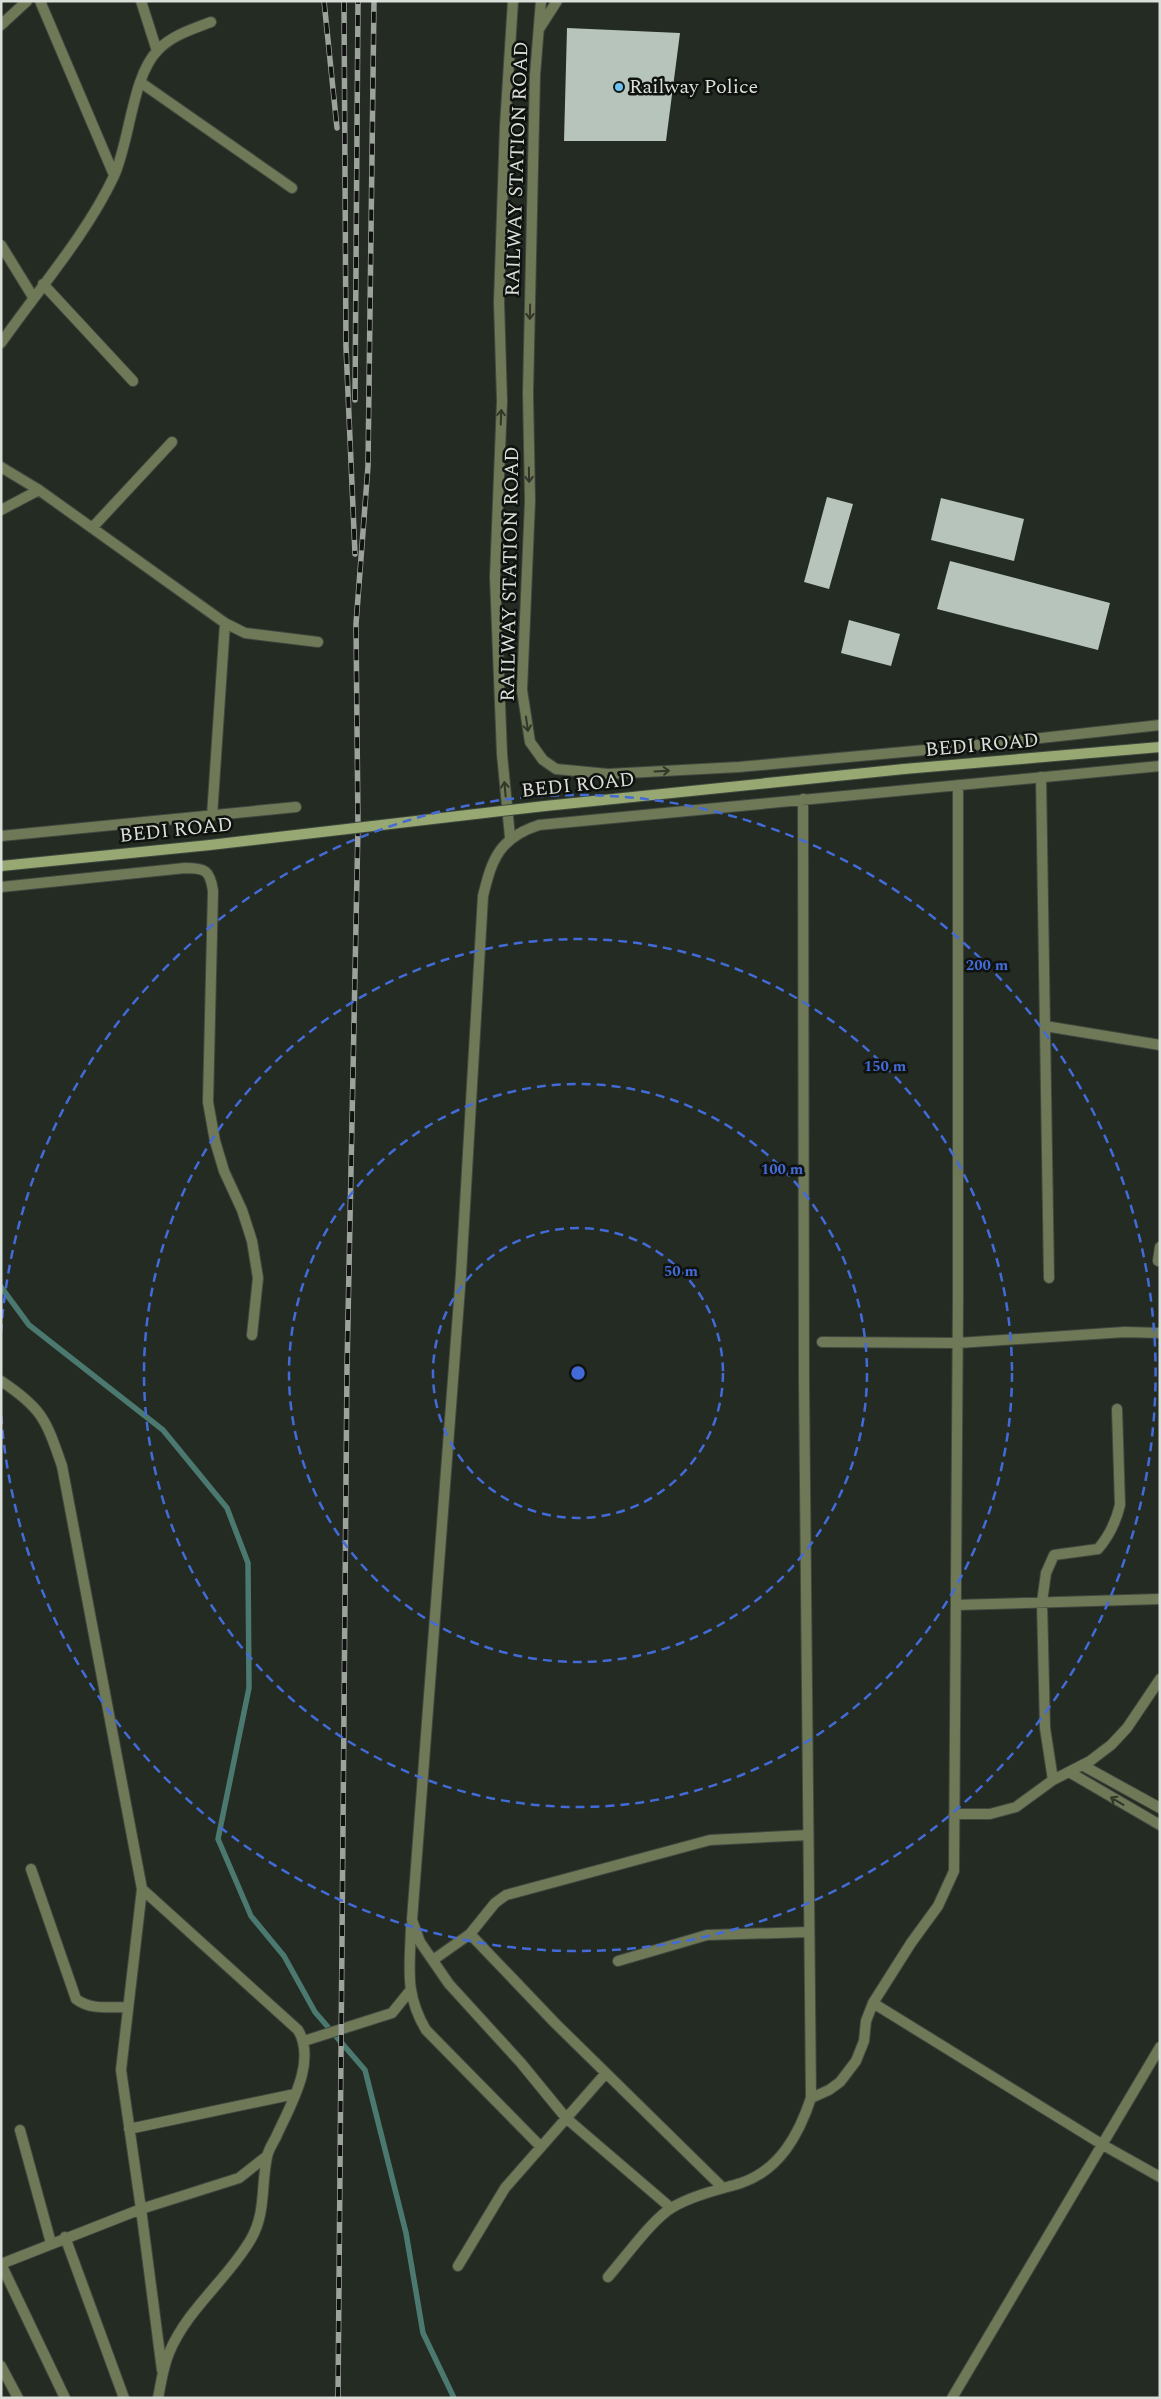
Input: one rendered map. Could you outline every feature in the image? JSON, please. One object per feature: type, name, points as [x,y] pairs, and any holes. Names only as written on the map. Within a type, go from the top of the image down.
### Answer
[{"type":"main road","name":"BEDI ROAD","points":[[1,866],[201,846],[544,806],[904,769],[1160,747]]},
{"type":"street","points":[[1,25],[27,1]]},
{"type":"street","points":[[40,1],[114,175]]},
{"type":"street","points":[[141,1],[157,51]]},
{"type":"street","name":"RAILWAY STATION ROAD","points":[[510,837],[502,754],[495,577],[502,401],[499,292],[505,126],[513,1]]},
{"type":"street","name":"RAILWAY STATION ROAD","points":[[540,1],[535,74],[529,383],[530,501],[522,690],[530,742],[542,760],[556,769],[608,774],[739,767],[958,747],[1160,725]]},
{"type":"street","points":[[538,29],[558,1]]},
{"type":"street","points":[[1,343],[42,284],[84,229],[114,175],[140,82],[157,51],[176,36],[211,22]]},
{"type":"street","points":[[140,82],[292,188]]},
{"type":"street","points":[[1,245],[33,297]]},
{"type":"street","points":[[42,284],[133,381]]},
{"type":"street","points":[[92,528],[172,442]]},
{"type":"street","points":[[1,466],[39,490],[225,623],[244,633],[318,642]]},
{"type":"street","points":[[1,510],[39,490]]},
{"type":"street","points":[[212,816],[225,623]]},
{"type":"street","points":[[541,2146],[426,2030],[416,2012],[410,1992],[412,1920],[461,1274],[483,896],[490,869],[499,850],[510,837],[521,830],[539,825],[1160,766]]},
{"type":"street","points":[[1041,777],[1049,1278]]},
{"type":"street","points":[[811,2098],[829,2090],[849,2072],[864,2041],[866,2021],[873,2003],[911,1943],[938,1906],[954,1871],[958,1344],[958,785]]},
{"type":"street","points":[[608,2277],[671,2208],[722,2186],[742,2182],[761,2172],[787,2150],[802,2126],[811,2098],[804,1381],[803,799]]},
{"type":"street","points":[[1,836],[296,807]]},
{"type":"street","points":[[1,887],[185,868],[198,868],[207,871],[212,878],[208,1102],[220,1156],[242,1210],[252,1241],[258,1278],[252,1335]]},
{"type":"street","points":[[1045,1026],[1160,1045]]},
{"type":"street","points":[[1158,1261],[1160,1247]]},
{"type":"street","points":[[822,1342],[958,1344],[1126,1332],[1160,1333]]},
{"type":"street","points":[[1,1381],[28,1399],[48,1425],[62,1466],[142,1889],[121,2070],[163,2375]]},
{"type":"street","points":[[1053,1780],[1045,1728],[1042,1602],[1046,1573],[1054,1555],[1098,1549],[1110,1534],[1120,1505],[1117,1409]]},
{"type":"street","points":[[956,1605],[1160,1599]]},
{"type":"street","points":[[954,1814],[990,1814],[1016,1807],[1053,1780],[1082,1765],[1111,1746],[1127,1728],[1160,1679]]},
{"type":"street","points":[[1082,1765],[1160,1808]]},
{"type":"street","points":[[1069,1772],[1160,1826]]},
{"type":"street","points":[[432,1960],[470,1934],[487,1912],[506,1895],[710,1840],[808,1835]]},
{"type":"street","points":[[31,1869],[76,1999],[83,2005],[127,2007]]},
{"type":"street","points":[[142,1889],[298,2030],[304,2041],[306,2057],[295,2094],[267,2156],[264,2199],[259,2222],[250,2240],[183,2329],[169,2353],[158,2398]]},
{"type":"street","points":[[412,1920],[420,1942],[449,1984],[521,2063],[566,2118],[671,2208]]},
{"type":"street","points":[[618,1961],[707,1935],[809,1932]]},
{"type":"street","points":[[470,1934],[606,2073],[722,2186]]},
{"type":"street","points":[[304,2041],[392,2013],[410,1992]]},
{"type":"street","points":[[873,2003],[1103,2145],[1160,2177]]},
{"type":"street","points":[[952,2398],[1160,2047]]},
{"type":"street","points":[[458,2266],[505,2188],[606,2073]]},
{"type":"street","points":[[129,2129],[295,2094]]},
{"type":"street","points":[[20,2130],[51,2242]]},
{"type":"street","points":[[65,2398],[1,2264],[51,2242],[141,2209],[239,2178],[267,2156]]},
{"type":"street","points":[[65,2237],[124,2398]]},
{"type":"street","points":[[1,2366],[18,2398]]},
{"type":"building","name":"Railway Police","points":[[567,28],[680,33],[666,141],[564,141]]},
{"type":"building","points":[[827,497],[853,504],[829,589],[804,582]]},
{"type":"building","points":[[941,498],[1024,519],[1014,561],[931,540]]},
{"type":"building","points":[[950,561],[1110,603],[1098,650],[937,609]]},
{"type":"building","points":[[849,620],[900,634],[891,666],[841,653]]},
{"type":"waterway","points":[[1,1287],[29,1325],[163,1430],[227,1508],[248,1563],[249,1688],[218,1839],[251,1916],[284,1956],[315,2012],[365,2070],[406,2233],[423,2333],[454,2398]]},
{"type":"railway","points":[[324,1],[337,128]]},
{"type":"railway","points":[[344,1],[346,347],[355,554]]},
{"type":"railway","points":[[355,400],[358,1]]},
{"type":"railway","points":[[338,2398],[347,1368],[358,826],[356,624],[368,466],[374,1]]},
{"type":"place","name":"Railway Police","points":[[619,87]]}]
